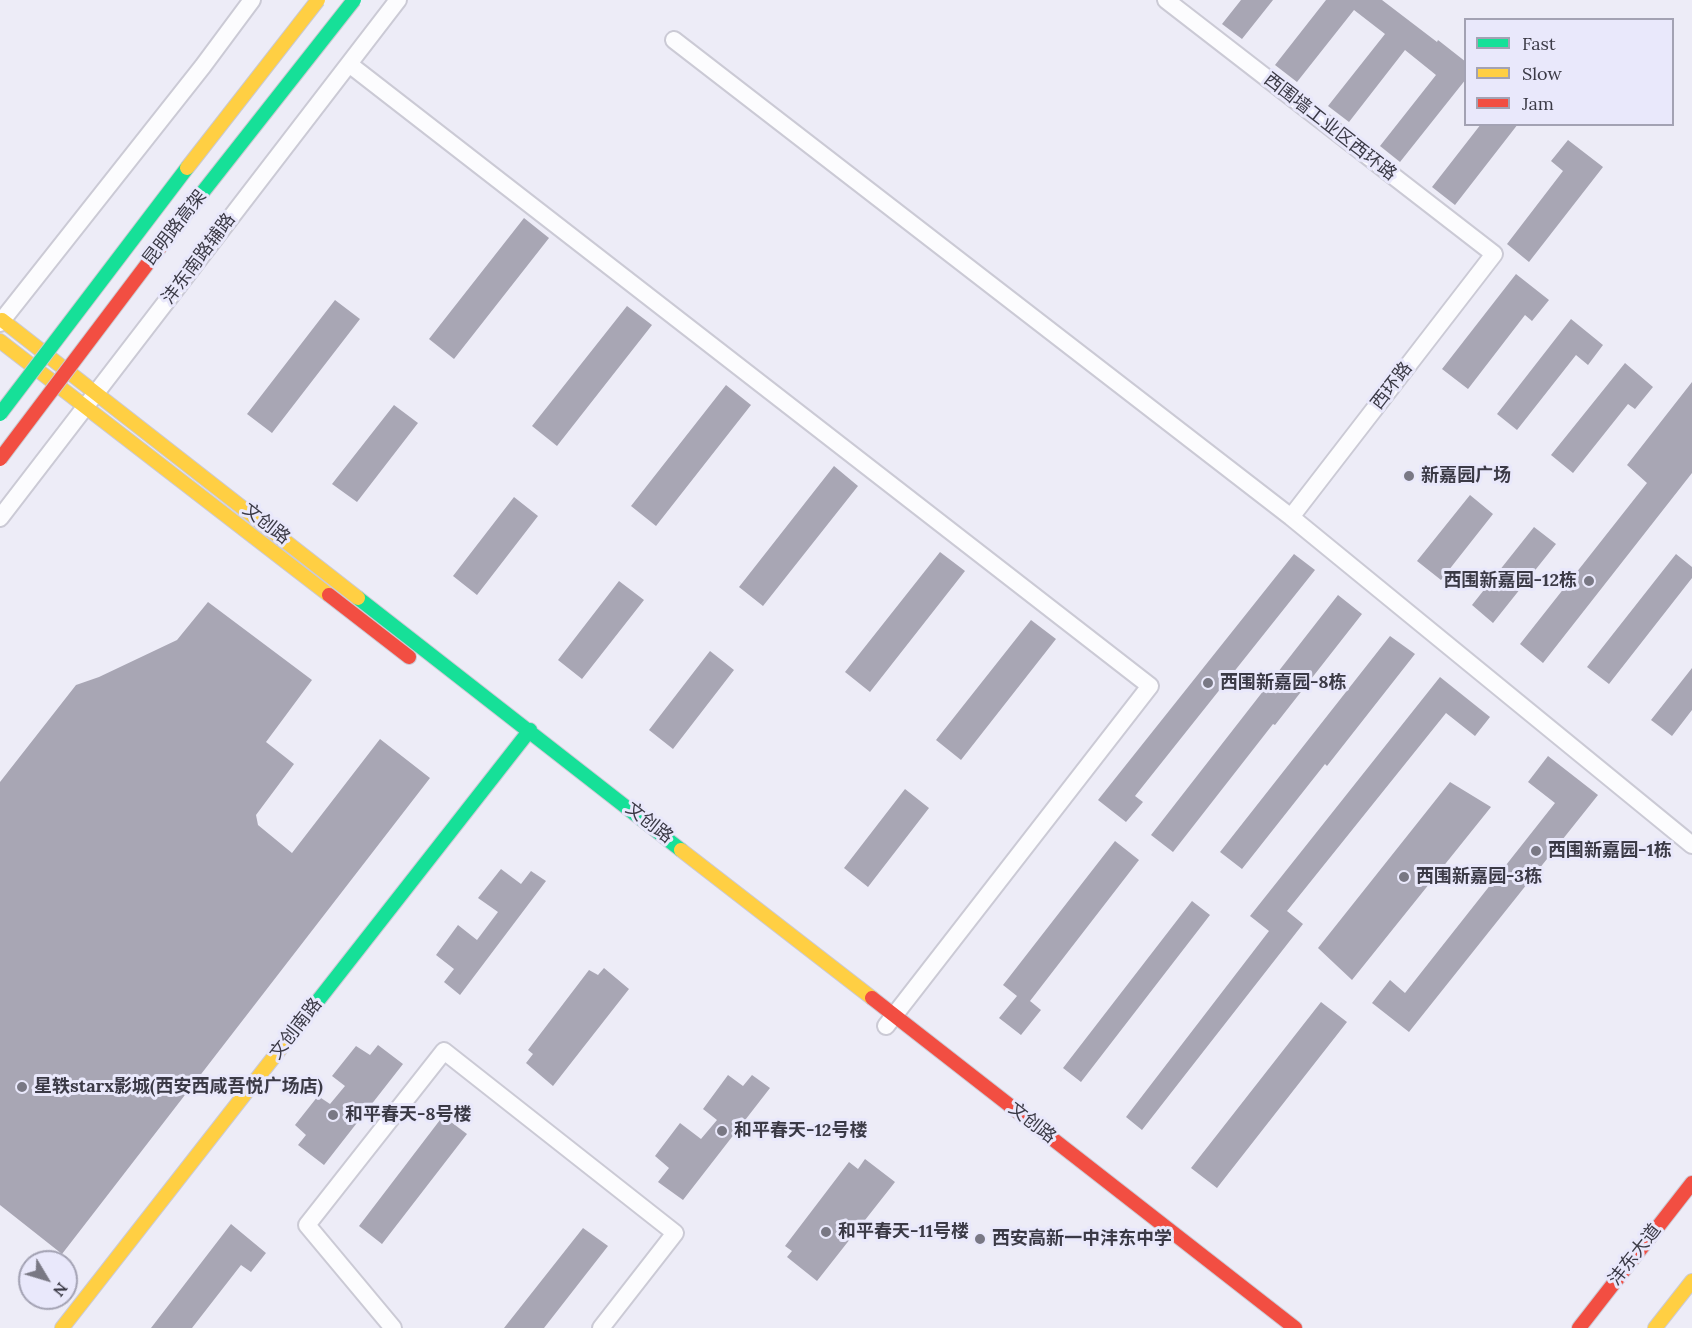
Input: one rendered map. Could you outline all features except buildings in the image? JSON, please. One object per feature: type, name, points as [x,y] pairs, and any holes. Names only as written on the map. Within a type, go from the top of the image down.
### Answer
[{"type":"main road","name":"昆明路高架","points":[[0,414],[318,0]]},
{"type":"main road","name":"昆明路高架","points":[[0,459],[171,233],[354,0]]},
{"type":"main road","name":"文创路","points":[[1,320],[91,399],[416,663]]},
{"type":"main road","name":"文创路","points":[[0,341],[91,399],[530,730],[892,1025]]},
{"type":"main road","name":"文创南路","points":[[63,1328],[530,730]]},
{"type":"main road","name":"文创路","points":[[681,867],[1295,1328]]},
{"type":"main road","name":"沣东大道","points":[[1578,1328],[1692,1183]]},
{"type":"main road","points":[[1655,1328],[1692,1281]]},
{"type":"street","points":[[1,320],[203,66],[252,0]]},
{"type":"street","name":"沣东南路辅路","points":[[0,518],[398,0]]},
{"type":"street","name":"西围墙工业区西环路","points":[[1166,0],[1494,254]]},
{"type":"street","points":[[674,40],[1291,517],[1692,844]]},
{"type":"street","points":[[349,64],[1150,686],[892,1025]]},
{"type":"street","name":"西环路","points":[[1291,517],[1494,254]]},
{"type":"street","points":[[393,1328],[307,1225],[444,1051],[675,1233],[602,1328]]},
{"type":"traffic: fast","points":[[176,226],[354,0]]},
{"type":"traffic: fast","points":[[0,414],[187,168]]},
{"type":"traffic: fast","points":[[358,598],[681,850]]},
{"type":"traffic: fast","points":[[284,1044],[530,730]]},
{"type":"traffic: slow","points":[[187,168],[318,0]]},
{"type":"traffic: slow","points":[[2,320],[358,598]]},
{"type":"traffic: slow","points":[[0,341],[329,595]]},
{"type":"traffic: slow","points":[[681,850],[872,998]]},
{"type":"traffic: slow","points":[[62,1328],[284,1044]]},
{"type":"traffic: slow","points":[[1655,1328],[1692,1281]]},
{"type":"traffic: jam","points":[[0,459],[176,226]]},
{"type":"traffic: jam","points":[[329,595],[409,657]]},
{"type":"traffic: jam","points":[[872,998],[1295,1328]]},
{"type":"traffic: jam","points":[[1579,1328],[1692,1183]]},
{"type":"place","name":"新嘉园广场","points":[[1409,476]]},
{"type":"place","name":"西围新嘉园-12栋","points":[[1589,581]]},
{"type":"place","name":"西围新嘉园-8栋","points":[[1208,683]]},
{"type":"place","name":"西围新嘉园-1栋","points":[[1536,851]]},
{"type":"place","name":"西围新嘉园-3栋","points":[[1404,877]]},
{"type":"place","name":"星轶starx影城(西安西咸吾悦广场店)","points":[[22,1087]]},
{"type":"place","name":"和平春天-8号楼","points":[[333,1115]]},
{"type":"place","name":"和平春天-12号楼","points":[[722,1131]]},
{"type":"place","name":"和平春天-11号楼","points":[[826,1232]]},
{"type":"place","name":"西安高新一中沣东中学","points":[[980,1239]]}]
